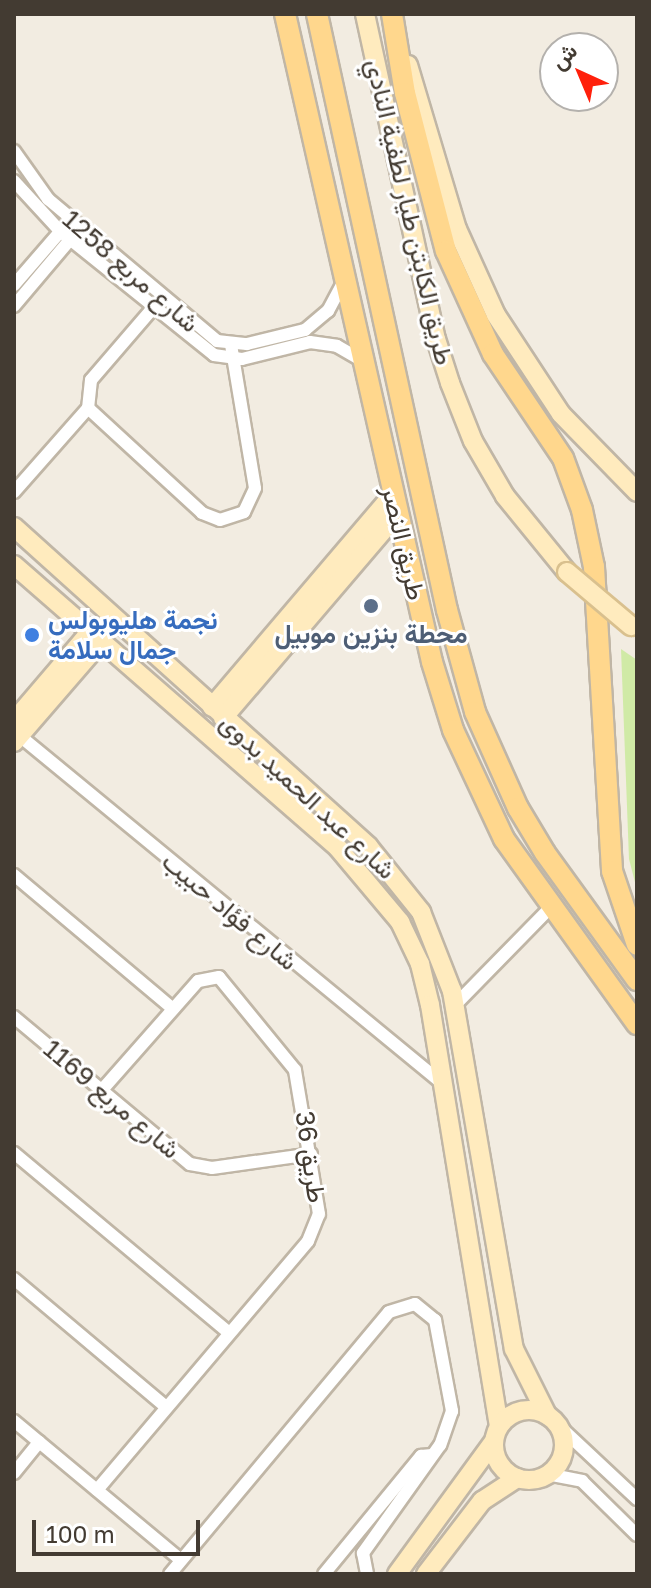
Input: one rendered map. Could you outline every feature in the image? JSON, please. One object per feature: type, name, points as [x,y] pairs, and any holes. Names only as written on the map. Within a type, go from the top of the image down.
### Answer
[{"type":"main road","name":"طريق النصر","points":[[285,14],[361,360],[453,730],[483,802],[550,908],[637,1024]]},
{"type":"main road","name":"طريق النصر","points":[[317,14],[447,610],[475,712],[512,796],[545,853],[637,980]]},
{"type":"main road","name":"طريق الكابتن طيار لطفية النادي","points":[[365,14],[450,383],[473,441],[505,496],[567,572],[634,628]]},
{"type":"main road","name":"طريق الكابتن طيار لطفية النادي","points":[[392,14],[474,274],[534,377],[596,453],[637,492]]},
{"type":"main road","points":[[392,14],[408,107],[446,251],[493,354],[563,458],[582,510],[594,567],[612,871],[637,945]]},
{"type":"main road","points":[[218,713],[395,504]]},
{"type":"main road","name":"شارع عبد الحميد بدوى","points":[[14,527],[398,877],[431,931],[454,1006],[514,1349],[553,1420]]},
{"type":"main road","name":"شارع عبد الحميد بدوى","points":[[14,565],[338,848],[386,901],[420,964],[443,1084],[497,1434]]},
{"type":"main road","points":[[16,734],[97,635]]},
{"type":"main road","points":[[397,1574],[476,1468],[497,1434],[525,1410],[553,1420],[564,1448],[547,1474],[517,1478],[492,1492],[426,1574]]},
{"type":"main road","points":[[497,1434],[499,1464],[517,1478]]},
{"type":"main road","points":[[476,1468],[489,1478],[492,1492]]},
{"type":"street","name":"شارع مربع 1258","points":[[14,151],[37,186],[75,224],[205,334],[231,345],[307,336],[337,346],[361,360]]},
{"type":"street","name":"شارع مربع 1258","points":[[14,181],[65,235],[208,352],[235,360],[307,336]]},
{"type":"street","points":[[14,285],[75,224]]},
{"type":"street","points":[[14,306],[65,235]]},
{"type":"street","points":[[307,336],[328,311],[344,281]]},
{"type":"street","points":[[14,492],[88,408],[91,380],[153,308]]},
{"type":"street","points":[[88,408],[202,513],[232,518],[248,507],[255,488],[231,345]]},
{"type":"street","name":"شارع فؤاد حبيب","points":[[16,734],[443,1084]]},
{"type":"street","points":[[14,875],[173,1009]]},
{"type":"street","points":[[454,1006],[550,908]]},
{"type":"street","name":"طريق 36","points":[[97,1490],[314,1230],[319,1203],[292,1064],[223,979],[202,978],[102,1090]]},
{"type":"street","name":"شارع مربع 1169","points":[[14,1017],[196,1167],[311,1154]]},
{"type":"street","points":[[14,1153],[229,1333]]},
{"type":"street","points":[[14,1279],[166,1407]]},
{"type":"street","points":[[170,1574],[389,1312],[406,1304],[423,1307],[435,1320],[453,1399],[445,1434],[363,1553],[367,1574]]},
{"type":"street","points":[[553,1420],[637,1499]]},
{"type":"street","points":[[14,1421],[181,1560]]},
{"type":"street","points":[[14,1473],[39,1442]]},
{"type":"street","points":[[324,1574],[421,1456],[432,1455]]},
{"type":"street","points":[[547,1474],[582,1481],[637,1535]]},
{"type":"green space","points":[[621,649],[637,660],[637,890],[629,859]]},
{"type":"place","name":"محطة بنزين موبيل","points":[[371,606]]},
{"type":"place","name":"نجمة هليوبولس جمال سلامة","points":[[32,635]]}]
